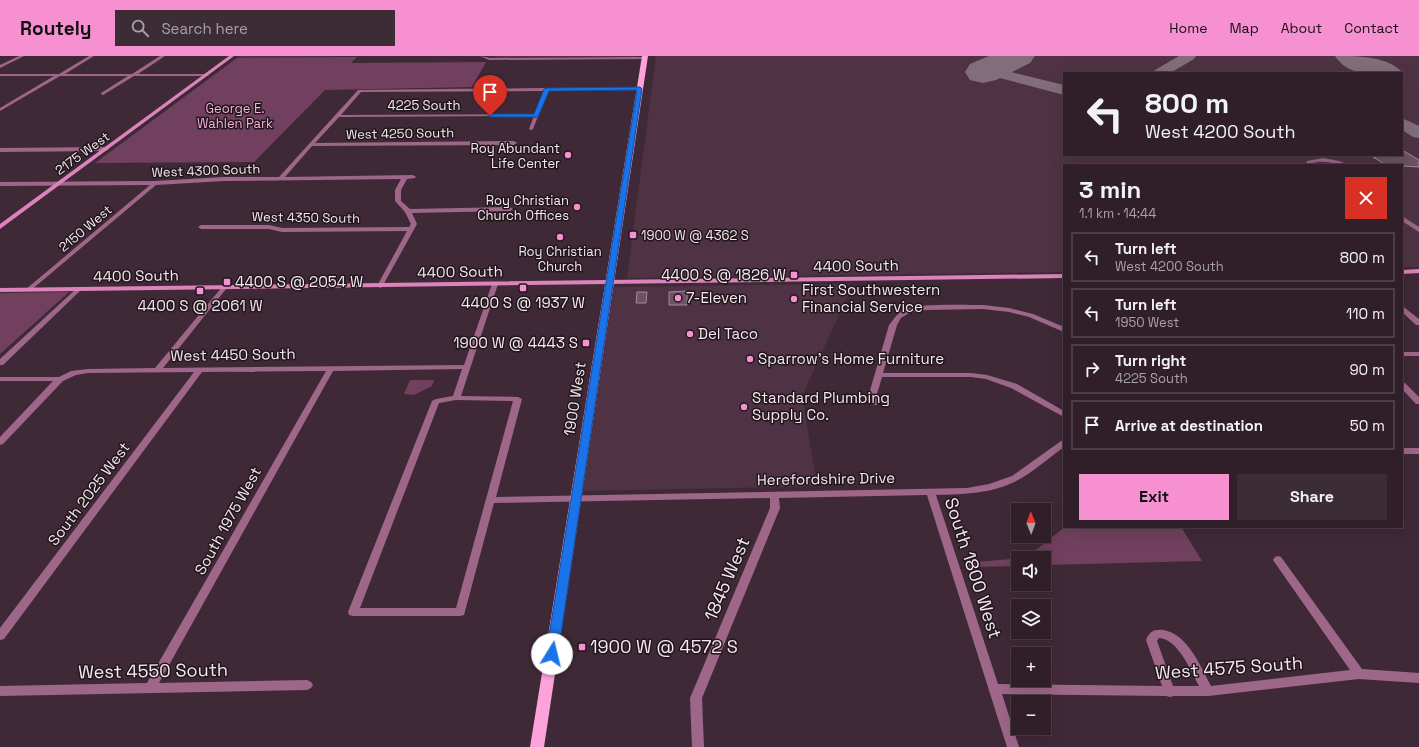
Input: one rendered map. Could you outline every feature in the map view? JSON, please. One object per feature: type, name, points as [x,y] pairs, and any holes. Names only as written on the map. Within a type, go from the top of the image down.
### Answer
[{"type":"main road","name":"1900 West","points":[[537,747],[645,57]]},
{"type":"street","points":[[0,68],[22,56]]},
{"type":"street","points":[[0,110],[92,56]]},
{"type":"street","points":[[103,94],[163,56]]},
{"type":"street","name":"2175 West","points":[[1,226],[232,56]]},
{"type":"street","points":[[482,56],[494,58],[645,57]]},
{"type":"street","points":[[0,75],[207,74]]},
{"type":"street","points":[[530,129],[547,89]]},
{"type":"street","points":[[281,178],[360,91],[640,89]]},
{"type":"street","name":"4225 South","points":[[337,116],[536,115]]},
{"type":"street","name":"West 4250 South","points":[[311,145],[514,143]]},
{"type":"street","points":[[0,150],[106,149]]},
{"type":"street","points":[[1309,164],[1309,162],[1317,160],[1343,164]]},
{"type":"street","points":[[380,286],[414,224],[408,211],[398,201],[398,190],[405,177]]},
{"type":"street","name":"West 4300 South","points":[[0,184],[154,183],[224,179],[413,177]]},
{"type":"street","name":"2150 West","points":[[28,290],[154,183]]},
{"type":"street","points":[[408,211],[510,209]]},
{"type":"street","points":[[1403,219],[1419,230]]},
{"type":"street","name":"West 4350 South","points":[[201,227],[269,227],[282,230],[411,229]]},
{"type":"street","points":[[1403,272],[1419,271]]},
{"type":"street","name":"4400 South","points":[[0,290],[1063,276]]},
{"type":"street","points":[[456,398],[495,284]]},
{"type":"street","points":[[157,370],[224,288]]},
{"type":"street","points":[[0,363],[80,289]]},
{"type":"street","points":[[876,404],[873,394],[893,325],[899,317],[907,311],[925,308],[984,307],[1009,310],[1031,315],[1063,330]]},
{"type":"street","points":[[1403,309],[1419,323]]},
{"type":"street","points":[[1403,354],[1419,354]]},
{"type":"street","name":"West 4450 South","points":[[0,379],[60,378],[74,373],[88,371],[467,367]]},
{"type":"street","name":"South 1975 West","points":[[150,688],[330,368]]},
{"type":"street","name":"South 2025 West","points":[[0,636],[200,370]]},
{"type":"street","points":[[878,375],[971,375],[987,377],[1014,386],[1063,413]]},
{"type":"street","points":[[0,442],[60,378]]},
{"type":"street","points":[[1403,386],[1419,402]]},
{"type":"street","points":[[456,398],[518,399],[460,612],[353,612],[436,401],[456,398]]},
{"type":"street","name":"Herefordshire Drive","points":[[491,500],[967,491],[990,488],[1015,478],[1063,444]]},
{"type":"street","points":[[1403,451],[1419,452]]},
{"type":"street","name":"South 1800 West","points":[[930,491],[1012,747]]},
{"type":"street","name":"1845 West","points":[[698,747],[696,698],[775,508],[774,494]]},
{"type":"street","points":[[1278,560],[1359,674]]},
{"type":"street","points":[[1170,692],[1151,640],[1156,634],[1170,636],[1179,643],[1208,691]]},
{"type":"street","name":"West 4575 South","points":[[994,689],[1170,692],[1208,691],[1359,674],[1419,678]]},
{"type":"street","name":"West 4550 South","points":[[0,690],[306,685]]},
{"type":"shaded area","points":[[239,56],[358,56],[237,58]]},
{"type":"shaded area","points":[[490,56],[636,56],[636,57],[498,58]]},
{"type":"shaded area","points":[[656,56],[1419,56],[1419,267],[1403,267],[1403,164],[1063,164],[1063,272],[627,278]]},
{"type":"shaded area","points":[[844,284],[848,295],[802,396],[817,486],[583,491],[614,287]]},
{"type":"green space","name":"George E. Wahlen Park","points":[[357,57],[351,63],[486,62],[472,87],[325,90],[254,162],[95,163],[237,58]]},
{"type":"green space","points":[[69,292],[0,354],[0,293]]},
{"type":"green space","points":[[410,380],[434,380],[432,386],[414,395],[404,394]]},
{"type":"green space","points":[[1064,528],[1182,528],[1202,561],[1051,565],[1051,551],[1035,551],[1045,543],[1051,543],[1051,538]]},
{"type":"green space","points":[[1011,559],[1011,566],[967,567],[965,563]]},
{"type":"building","points":[[1403,151],[1419,160],[1419,167],[1403,166],[1403,164],[1384,164],[1373,157],[1376,157],[1374,156],[1403,156]]},
{"type":"building","name":"7-Eleven","points":[[687,291],[687,305],[669,305],[669,292]]},
{"type":"building","name":"7-Eleven","points":[[637,292],[647,292],[646,303],[636,303]]},
{"type":"taxiway","points":[[1162,72],[1189,56]]},
{"type":"taxiway","points":[[986,70],[1063,90]]},
{"type":"taxiway","points":[[1403,124],[1419,133]]},
{"type":"runway","points":[[983,72],[1018,56]]},
{"type":"runway","points":[[1352,56],[1383,72]]},
{"type":"place","name":"Roy Abundant Life Center","points":[[568,155]]},
{"type":"place","name":"Roy Christian Church Offices","points":[[577,207]]},
{"type":"place","name":"1900 W @ 4362 S","points":[[633,235]]},
{"type":"place","name":"Roy Christian Church","points":[[560,237]]},
{"type":"place","name":"4400 S @ 1826 W","points":[[794,275]]},
{"type":"place","name":"4400 S @ 2054 W","points":[[227,282]]},
{"type":"place","name":"4400 S @ 1937 W","points":[[523,288]]},
{"type":"place","name":"4400 S @ 2061 W","points":[[200,291]]},
{"type":"place","name":"7-Eleven","points":[[678,298]]},
{"type":"place","name":"First Southwestern Financial Service","points":[[794,299]]},
{"type":"place","name":"Del Taco","points":[[690,334]]},
{"type":"place","name":"1900 W @ 4443 S","points":[[586,343]]},
{"type":"place","name":"Sparrow's Home Furniture","points":[[750,359]]},
{"type":"place","name":"Standard Plumbing Supply Co.","points":[[744,407]]},
{"type":"place","name":"1900 W @ 4572 S","points":[[582,647]]},
{"type":"route","points":[[490,116],[536,115],[547,89],[640,89],[552,654]]}]
